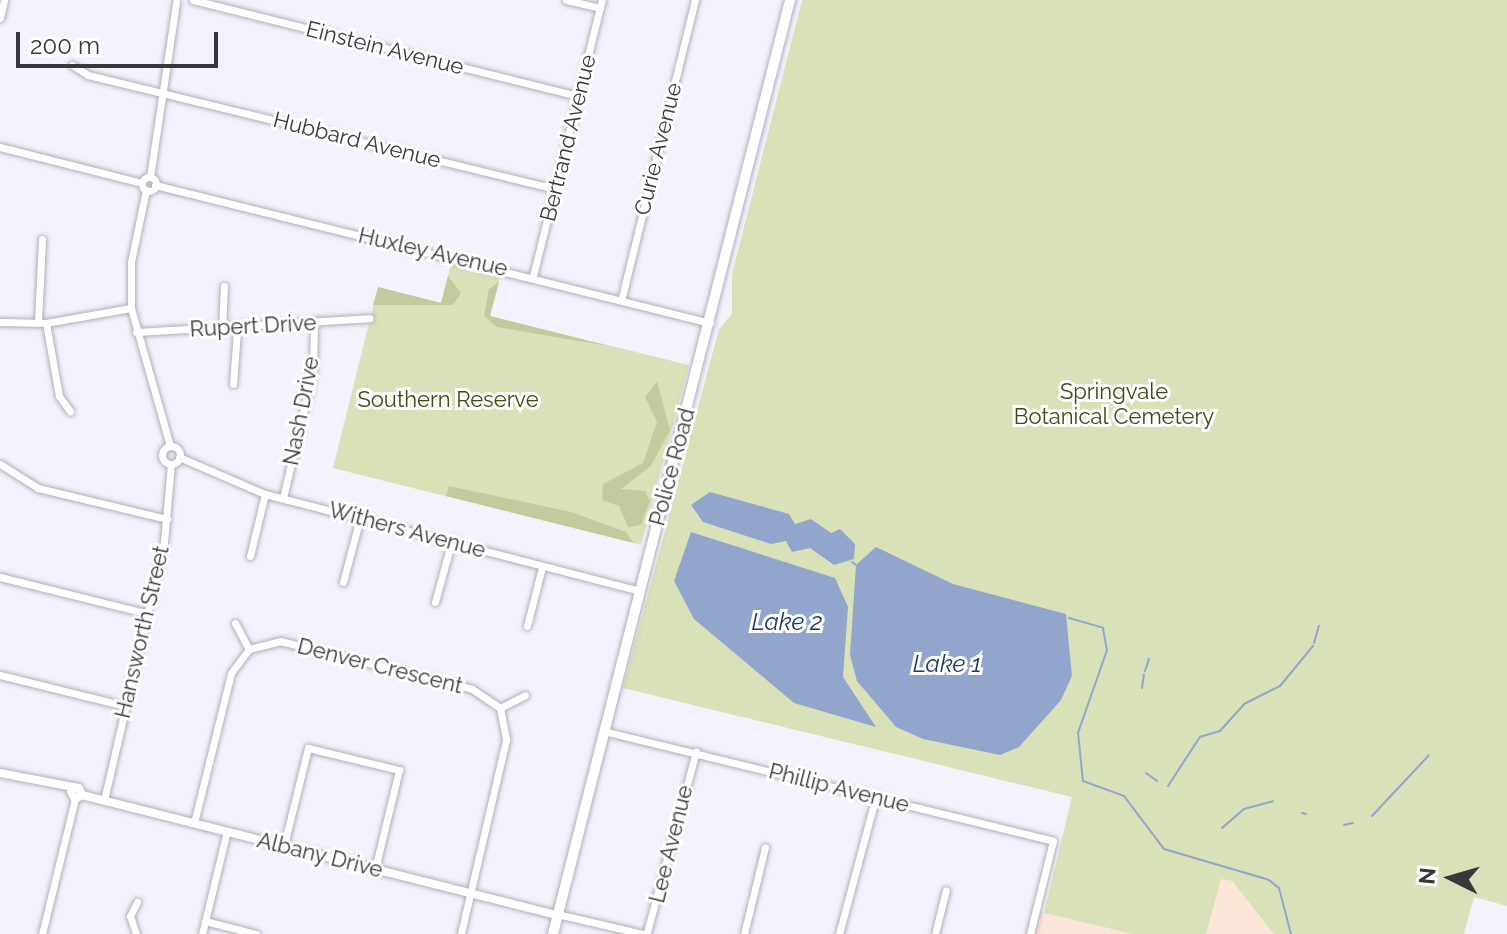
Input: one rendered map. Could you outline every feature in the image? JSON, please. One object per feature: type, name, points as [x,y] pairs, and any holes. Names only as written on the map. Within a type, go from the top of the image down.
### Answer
[{"type":"main road","name":"Police Road","points":[[553,931],[790,0]]},
{"type":"street","points":[[0,18],[4,0]]},
{"type":"street","name":"Einstein Avenue","points":[[193,0],[577,96]]},
{"type":"street","points":[[566,0],[601,4]]},
{"type":"street","name":"Curie Avenue","points":[[622,297],[695,0]]},
{"type":"street","points":[[171,464],[179,457],[170,446],[157,381],[136,332],[131,308],[131,262],[144,187],[153,181],[159,91],[177,1]]},
{"type":"street","name":"Bertrand Avenue","points":[[533,276],[601,4]]},
{"type":"street","name":"Hubbard Avenue","points":[[72,65],[159,91],[554,189]]},
{"type":"street","points":[[0,147],[144,187]]},
{"type":"street","name":"Huxley Avenue","points":[[153,181],[622,297],[710,323]]},
{"type":"street","points":[[42,239],[42,323],[59,396],[70,411]]},
{"type":"street","points":[[222,330],[224,286]]},
{"type":"street","points":[[0,322],[42,323],[131,308]]},
{"type":"street","name":"Rupert Drive","points":[[136,332],[237,331],[370,318]]},
{"type":"street","name":"Nash Drive","points":[[283,498],[313,370],[314,323]]},
{"type":"street","points":[[233,384],[237,331]]},
{"type":"street","name":"Hansworth Street","points":[[104,800],[167,519],[171,464],[162,455],[170,446]]},
{"type":"street","name":"Withers Avenue","points":[[179,457],[265,494],[452,540],[639,591]]},
{"type":"street","points":[[0,464],[38,488],[167,519]]},
{"type":"street","points":[[250,556],[265,494]]},
{"type":"street","points":[[343,582],[360,518]]},
{"type":"street","points":[[435,602],[452,540]]},
{"type":"street","points":[[527,626],[542,567]]},
{"type":"street","points":[[0,577],[146,613]]},
{"type":"street","points":[[194,823],[231,673],[249,649],[235,623]]},
{"type":"street","name":"Denver Crescent","points":[[249,649],[280,641],[472,689],[500,708]]},
{"type":"street","points":[[0,675],[125,706]]},
{"type":"street","points":[[461,934],[468,892],[506,740],[500,708],[525,695]]},
{"type":"street","name":"Phillip Avenue","points":[[603,729],[1053,841],[1030,934]]},
{"type":"street","points":[[284,845],[308,748],[399,770],[375,869]]},
{"type":"street","name":"Lee Avenue","points":[[647,933],[693,751]]},
{"type":"street","name":"Albany Drive","points":[[0,773],[76,795],[557,915]]},
{"type":"street","points":[[42,934],[76,795]]},
{"type":"street","points":[[839,934],[873,796]]},
{"type":"street","points":[[202,934],[227,831]]},
{"type":"street","points":[[744,934],[765,847]]},
{"type":"street","points":[[935,934],[946,890]]},
{"type":"street","points":[[136,934],[130,916],[137,902]]},
{"type":"street","points":[[557,915],[630,934],[647,933]]},
{"type":"street","points":[[205,921],[256,934]]},
{"type":"street","points":[[553,931],[591,924]]},
{"type":"shaded area","points":[[1220,878],[1232,881],[1274,934],[1206,934]]},
{"type":"shaded area","points":[[1040,912],[1044,913],[1133,934],[1034,934]]},
{"type":"green space","name":"Springvale Botanical Cemetery","points":[[802,0],[1507,0],[1507,906],[1474,897],[1464,934],[1274,934],[1232,881],[1221,879],[1206,934],[1133,934],[1044,913],[1072,797],[623,688],[719,329],[732,314],[732,274]]},
{"type":"green space","name":"Southern Reserve","points":[[451,264],[500,277],[490,316],[689,365],[641,545],[333,468],[378,287],[441,303]]},
{"type":"green space","points":[[448,276],[461,293],[453,305],[373,305],[378,287],[441,303]]},
{"type":"green space","points":[[499,282],[490,316],[608,346],[497,327],[484,316],[489,289]]},
{"type":"green space","points":[[657,381],[670,430],[651,466],[621,489],[645,491],[650,501],[641,525],[628,527],[619,506],[602,500],[603,484],[643,463],[657,422],[645,397]]},
{"type":"green space","points":[[449,486],[571,512],[626,532],[634,543],[446,496]]},
{"type":"water","points":[[710,492],[789,514],[795,524],[811,519],[831,533],[840,529],[855,544],[854,559],[834,565],[810,548],[792,552],[786,541],[771,544],[703,522],[691,505]]},
{"type":"water","name":"Lake 2","points":[[691,532],[835,578],[848,607],[843,677],[876,727],[794,703],[694,619],[674,581]]},
{"type":"water","name":"Lake 1","points":[[876,547],[953,584],[1066,614],[1072,676],[1061,700],[1019,747],[1000,755],[923,739],[896,727],[857,681],[850,655],[856,565]]},
{"type":"waterway","points":[[852,562],[856,565]]},
{"type":"waterway","points":[[1069,618],[1103,628],[1107,650],[1078,733],[1083,781],[1124,796],[1164,849],[1269,880],[1279,888],[1291,934]]},
{"type":"waterway","points":[[1314,643],[1319,626]]},
{"type":"waterway","points":[[1168,786],[1200,737],[1220,731],[1244,704],[1280,686],[1313,646]]},
{"type":"waterway","points":[[1145,671],[1149,659]]},
{"type":"waterway","points":[[1142,688],[1144,674]]},
{"type":"waterway","points":[[1372,816],[1429,755]]},
{"type":"waterway","points":[[1146,773],[1157,781]]},
{"type":"waterway","points":[[1222,828],[1244,809],[1273,801]]},
{"type":"waterway","points":[[1302,813],[1306,814]]},
{"type":"waterway","points":[[1344,825],[1353,823]]}]
